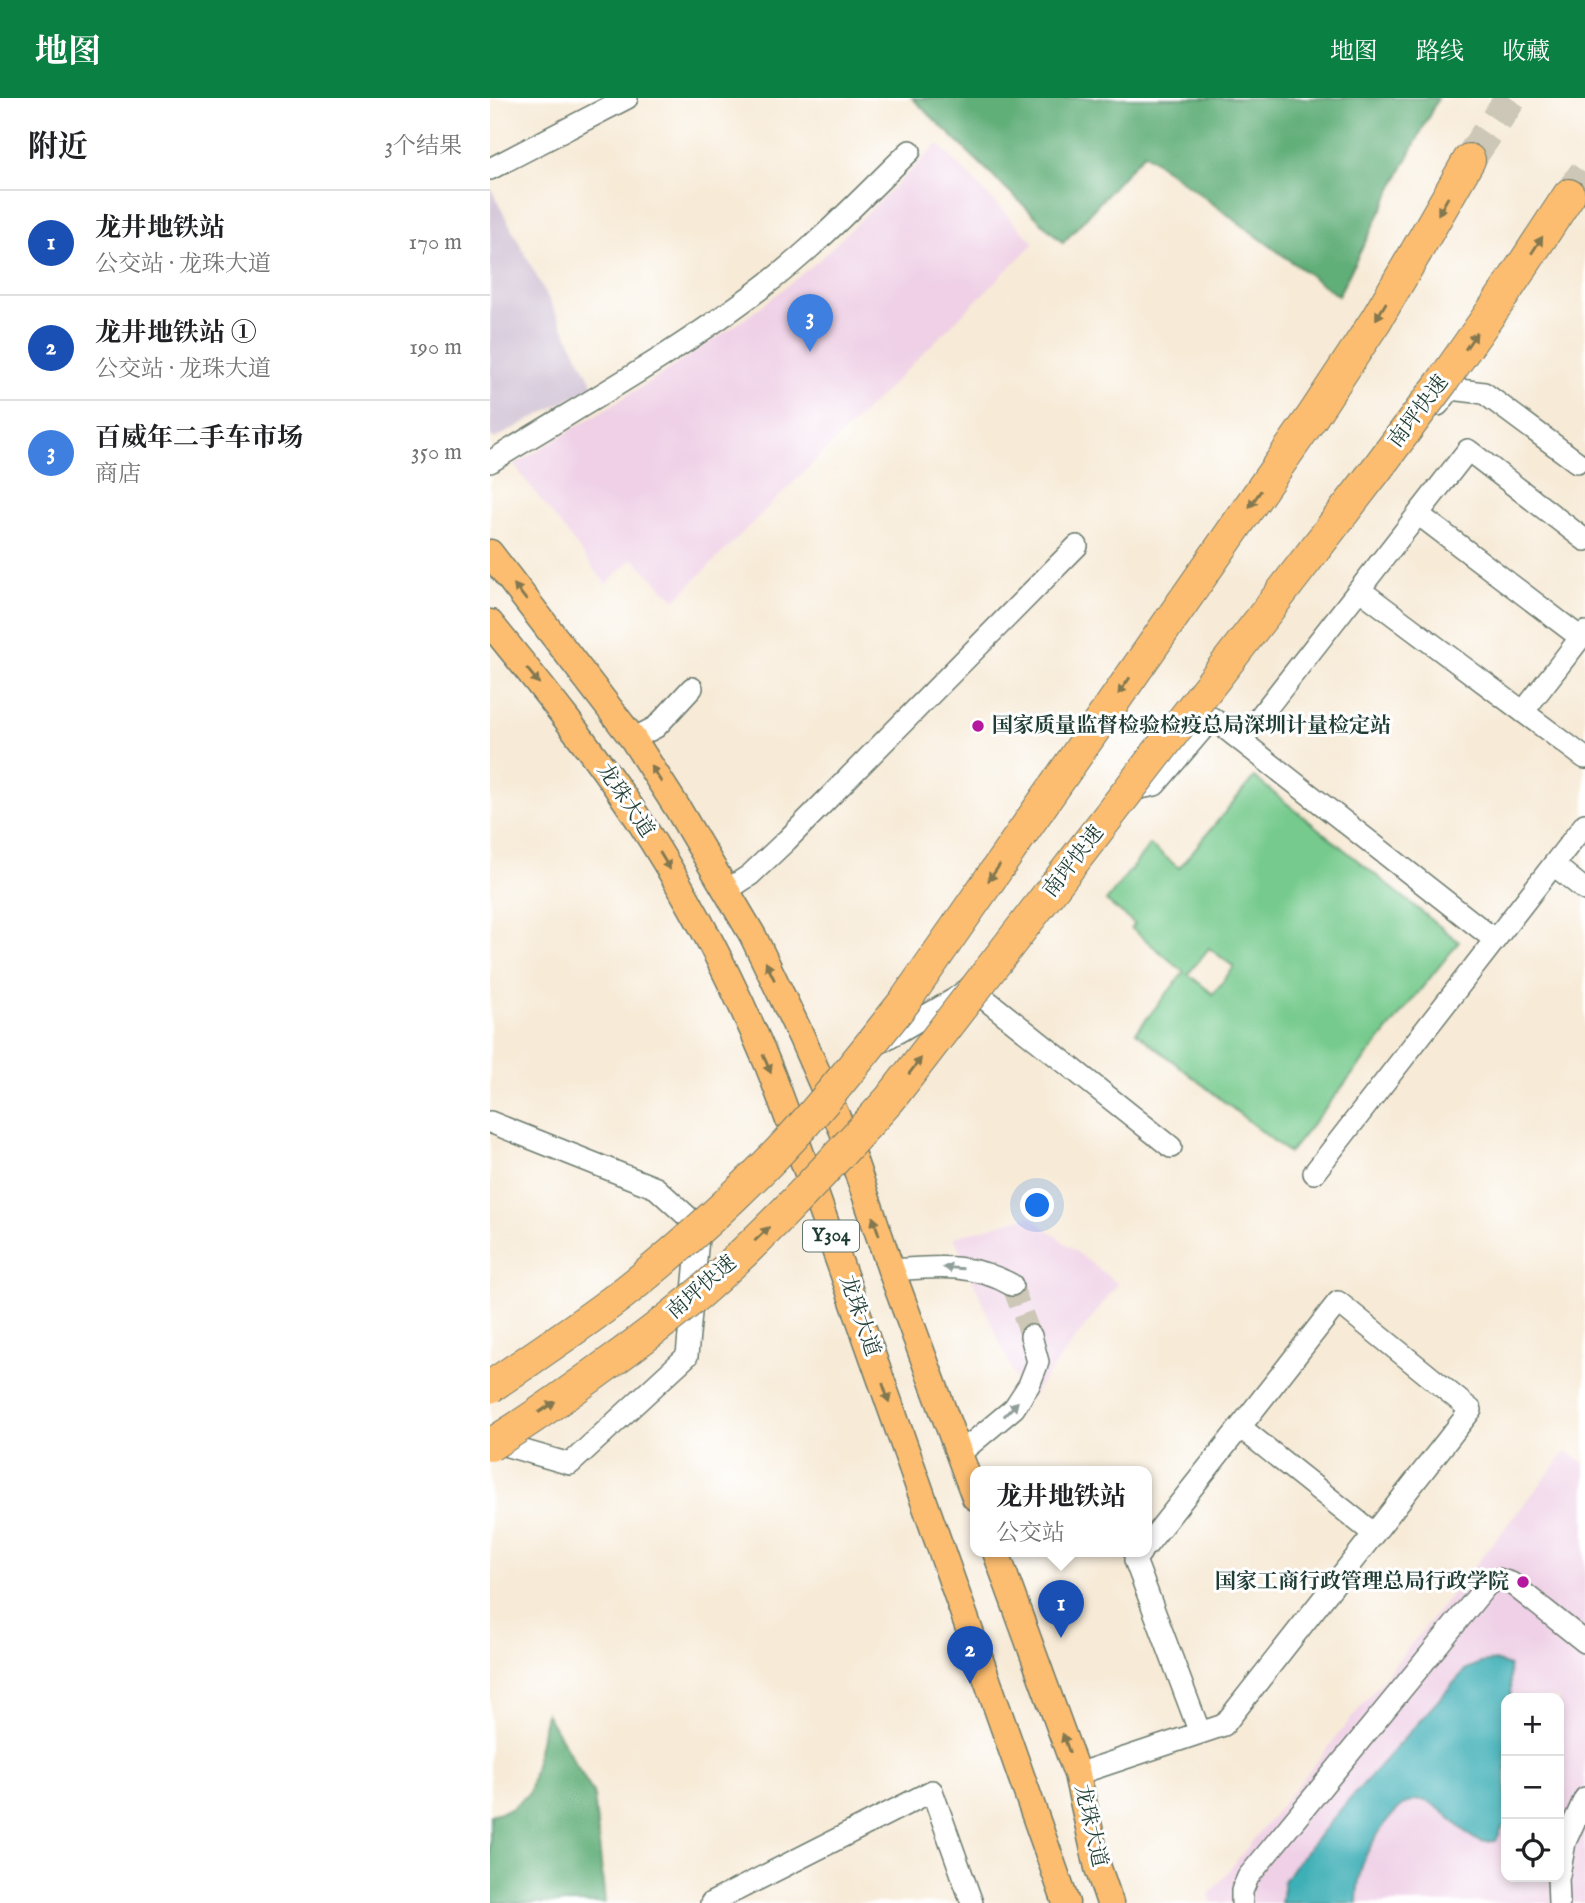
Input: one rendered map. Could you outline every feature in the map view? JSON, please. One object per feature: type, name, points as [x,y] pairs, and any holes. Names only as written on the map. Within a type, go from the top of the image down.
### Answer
[{"type":"highway","points":[[490,1387],[622,1294],[684,1242],[765,1166],[836,1086],[905,1001],[1312,417],[1376,320],[1469,160]]},
{"type":"highway","name":"南坪快速","points":[[490,1443],[511,1432],[587,1380],[651,1333],[711,1283],[767,1230],[890,1099],[1376,470],[1504,295],[1569,195]]},
{"type":"main road","name":"龙珠大道","points":[[490,553],[633,739],[678,808],[753,936],[846,1138],[891,1270],[970,1484]]},
{"type":"main road","name":"龙珠大道","points":[[490,623],[579,735],[636,816],[693,910],[768,1065],[1066,1903]]},
{"type":"main road","name":"龙珠大道","points":[[998,1557],[1077,1774],[1098,1868],[1110,1903]]},
{"type":"street","points":[[490,169],[627,98]]},
{"type":"street","points":[[490,462],[731,311],[810,247],[910,151]]},
{"type":"street","points":[[820,1078],[953,1000],[970,987],[1013,941],[1451,389],[1484,393],[1577,462]]},
{"type":"street","points":[[1241,741],[1468,450],[1585,540]]},
{"type":"street","points":[[1418,514],[1583,635],[1523,712]]},
{"type":"street","points":[[726,891],[750,875],[787,840],[1077,546]]},
{"type":"street","points":[[1360,590],[1585,758]]},
{"type":"street","points":[[633,739],[656,727],[692,688]]},
{"type":"street","points":[[1136,789],[1156,785],[1212,718],[1495,940]]},
{"type":"street","points":[[1314,1173],[1585,824]]},
{"type":"street","points":[[1554,865],[1585,890]]},
{"type":"street","points":[[970,987],[1171,1147]]},
{"type":"street","points":[[490,1122],[656,1188],[699,1227],[687,1356],[570,1464],[490,1443]]},
{"type":"street","points":[[891,1270],[950,1266],[996,1276],[1012,1285]]},
{"type":"street","points":[[1077,1774],[1224,1725],[1471,1410],[1338,1302],[1152,1539]]},
{"type":"street","points":[[959,1454],[1014,1408],[1029,1385],[1038,1362],[1031,1336]]},
{"type":"street","points":[[1240,1427],[1374,1534]]},
{"type":"street","points":[[1137,1557],[1135,1560],[1200,1733]]},
{"type":"street","points":[[1242,1903],[1242,1891],[1248,1877],[1487,1585],[1498,1579],[1511,1583],[1585,1642]]},
{"type":"street","points":[[711,1903],[932,1791],[972,1903]]},
{"type":"street","points":[[1564,1848],[1583,1802]]},
{"type":"street","points":[[1559,1882],[1559,1903]]},
{"type":"shaded area","points":[[938,144],[1034,243],[675,600],[633,558],[606,584],[514,465],[651,381],[776,295],[821,258]]},
{"type":"shaded area","points":[[490,187],[594,386],[494,439],[490,434]]},
{"type":"shaded area","points":[[1030,1216],[1118,1284],[1026,1403],[954,1237]]},
{"type":"shaded area","name":"国家工商行政管理总局行政学院","points":[[1567,1451],[1585,1465],[1585,1903],[1212,1903],[1209,1895]]},
{"type":"green space","points":[[912,98],[1438,98],[1338,296],[1144,153],[1063,243]]},
{"type":"green space","points":[[1254,777],[1459,942],[1289,1153],[1136,1032],[1184,972],[1131,928],[1135,924],[1106,901],[1150,845],[1179,868]],"holes":[[[1209,948],[1234,967],[1213,994],[1188,974]]]},
{"type":"green space","points":[[546,1713],[594,1795],[605,1903],[490,1903],[490,1815],[511,1809],[529,1793]]},
{"type":"water","points":[[1495,1661],[1509,1666],[1511,1693],[1501,1693],[1501,1830],[1496,1841],[1477,1840],[1430,1803],[1413,1800],[1395,1812],[1372,1844],[1361,1870],[1357,1903],[1281,1903],[1284,1881],[1296,1863],[1466,1669]]},
{"type":"waterway","points":[[1564,1817],[1568,1820]]},
{"type":"tunnel","points":[[1469,160],[1511,98]]},
{"type":"tunnel","points":[[1569,195],[1585,173]]},
{"type":"tunnel","points":[[1012,1285],[1031,1336]]},
{"type":"place","name":"百威年二手车市场","points":[[810,352]]},
{"type":"place","name":"国家质量监督检验检疫总局深圳计量检定站","points":[[978,726]]},
{"type":"place","name":"国家工商行政管理总局行政学院","points":[[1523,1582]]},
{"type":"place","name":"龙井地铁站","points":[[1061,1638]]},
{"type":"place","name":"龙井地铁站 ①","points":[[970,1684]]}]
